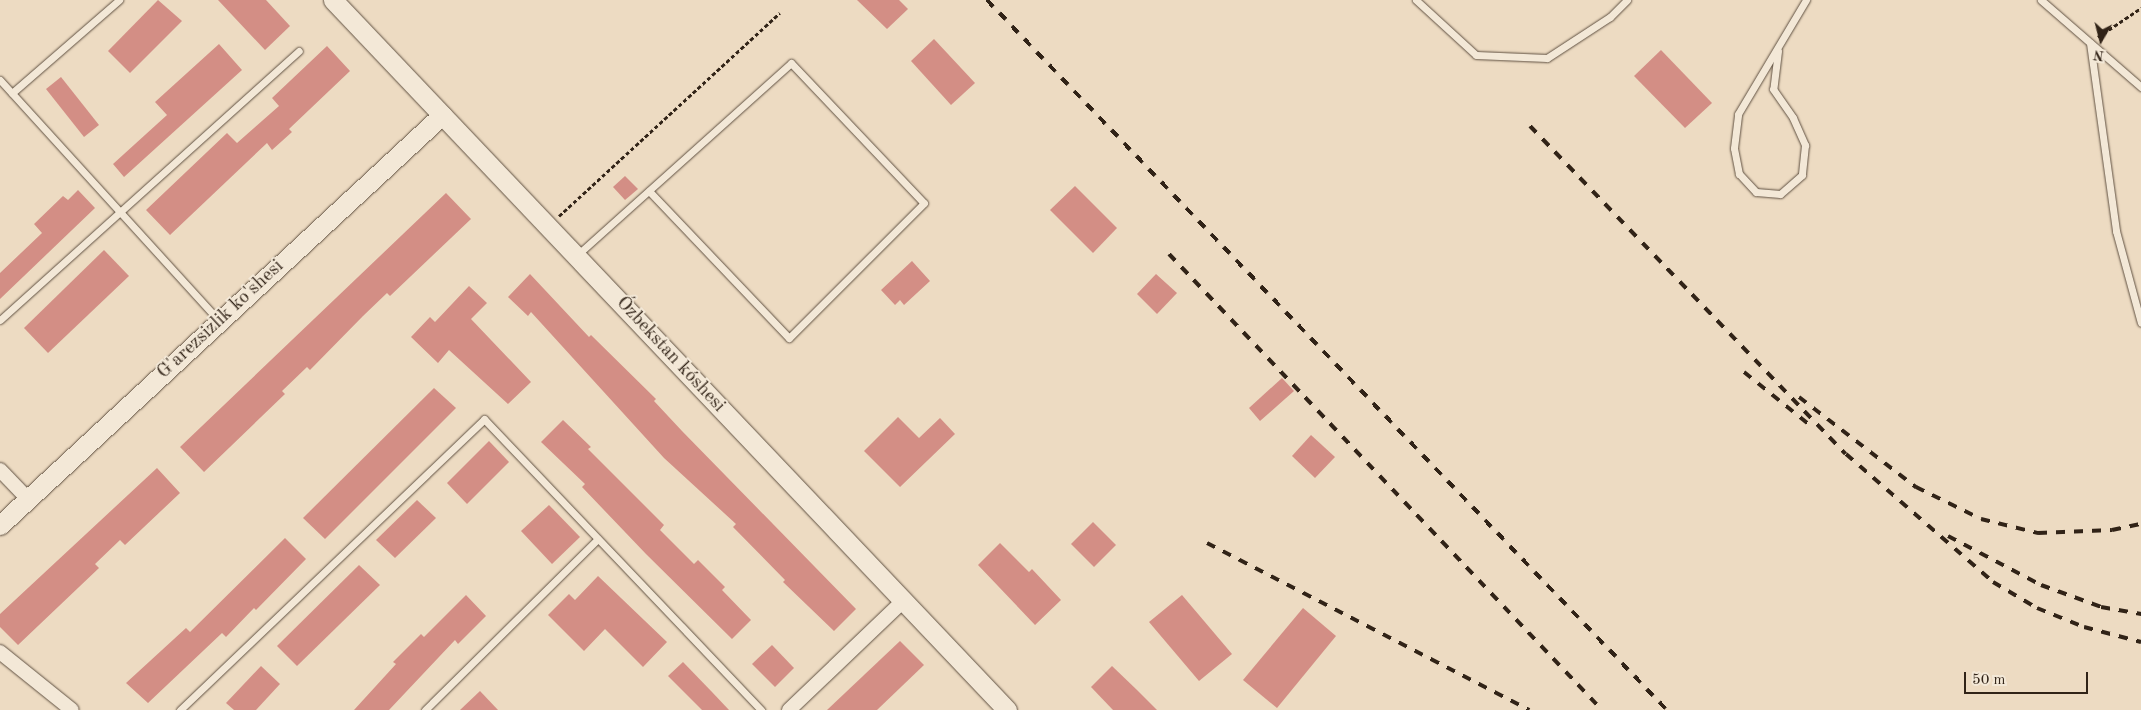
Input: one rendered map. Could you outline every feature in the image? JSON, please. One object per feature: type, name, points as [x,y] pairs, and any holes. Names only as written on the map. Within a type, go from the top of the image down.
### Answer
[{"type":"street","name":"Ózbekstan kóshesi","points":[[334,1],[1007,710]]},
{"type":"street","name":"G'arezsizlik ko'shesi","points":[[0,525],[442,116]]},
{"type":"street","points":[[0,470],[28,499]]},
{"type":"street","points":[[789,710],[903,601]]},
{"type":"street","points":[[0,652],[72,710]]},
{"type":"lane","points":[[12,93],[119,0]]},
{"type":"lane","points":[[1416,0],[1476,56],[1547,58],[1610,17],[1627,0]]},
{"type":"lane","points":[[1778,51],[1774,89],[1793,118],[1806,146],[1802,175],[1780,194],[1756,192],[1739,174],[1734,148],[1738,114],[1778,51],[1806,0]]},
{"type":"lane","points":[[2041,0],[2141,86]]},
{"type":"lane","points":[[2090,43],[2116,231],[2141,323]]},
{"type":"lane","points":[[0,320],[299,50]]},
{"type":"lane","points":[[576,256],[791,63],[924,203],[789,338],[649,191]]},
{"type":"lane","points":[[0,80],[220,322]]},
{"type":"lane","points":[[180,710],[484,419],[761,710]]},
{"type":"lane","points":[[425,710],[598,539]]},
{"type":"path","points":[[2090,43],[2141,8]]},
{"type":"path","points":[[548,227],[780,13]]},
{"type":"building","points":[[158,0],[182,21],[130,73],[108,51]]},
{"type":"building","points":[[218,0],[266,0],[290,26],[265,50]]},
{"type":"building","points":[[857,0],[899,0],[908,9],[887,29]]},
{"type":"building","points":[[934,39],[975,83],[951,105],[911,61]]},
{"type":"building","points":[[219,44],[242,70],[124,177],[113,164],[167,115],[155,102]]},
{"type":"building","points":[[327,46],[350,71],[289,129],[292,132],[272,150],[267,143],[170,235],[146,210],[227,133],[237,143],[279,106],[272,98]]},
{"type":"building","points":[[1661,50],[1712,103],[1685,128],[1634,76]]},
{"type":"building","points":[[61,77],[99,125],[84,137],[46,89]]},
{"type":"building","points":[[625,176],[638,189],[625,200],[613,187]]},
{"type":"building","points":[[1075,186],[1117,228],[1093,253],[1050,210]]},
{"type":"building","points":[[78,190],[95,208],[0,299],[0,273],[42,233],[34,224],[63,196],[68,200]]},
{"type":"building","points":[[446,193],[471,219],[390,296],[387,293],[310,370],[307,367],[282,391],[285,394],[204,472],[180,447]]},
{"type":"building","points":[[104,250],[129,276],[48,353],[24,328]]},
{"type":"building","points":[[912,261],[930,281],[904,305],[900,300],[895,305],[881,290]]},
{"type":"building","points":[[530,274],[589,337],[591,335],[656,399],[654,401],[682,431],[856,609],[834,631],[783,582],[785,580],[733,527],[736,524],[664,458],[531,312],[528,316],[508,297]]},
{"type":"building","points":[[1156,274],[1177,293],[1157,314],[1137,294]]},
{"type":"building","points":[[469,286],[487,303],[471,319],[531,382],[508,404],[449,350],[438,363],[411,337],[430,317],[435,322]]},
{"type":"building","points":[[1282,378],[1294,391],[1260,421],[1249,408]]},
{"type":"building","points":[[434,388],[456,408],[325,539],[303,518]]},
{"type":"building","points":[[898,417],[919,438],[940,418],[955,434],[900,487],[864,451]]},
{"type":"building","points":[[563,420],[591,447],[588,449],[664,525],[660,530],[694,564],[698,560],[725,587],[722,590],[751,620],[732,639],[646,554],[582,487],[585,484],[541,442]]},
{"type":"building","points":[[1311,435],[1335,457],[1315,478],[1292,456]]},
{"type":"building","points":[[489,441],[509,462],[467,504],[447,483]]},
{"type":"building","points":[[157,468],[180,493],[125,545],[120,540],[95,564],[99,568],[18,645],[0,627],[0,614]]},
{"type":"building","points":[[417,500],[436,518],[395,558],[376,540]]},
{"type":"building","points":[[549,505],[580,537],[552,564],[521,531]]},
{"type":"building","points":[[1093,522],[1116,545],[1094,567],[1071,544]]},
{"type":"building","points":[[285,538],[306,559],[256,610],[254,608],[226,637],[222,633],[148,703],[126,683],[186,628],[190,632]]},
{"type":"building","points":[[1000,543],[1029,572],[1032,569],[1061,600],[1035,625],[978,565]]},
{"type":"building","points":[[359,565],[380,585],[297,666],[277,646]]},
{"type":"building","points":[[598,576],[667,642],[643,667],[605,629],[584,651],[548,615],[569,594],[575,600]]},
{"type":"building","points":[[466,595],[486,616],[458,644],[455,640],[389,710],[354,710],[396,664],[393,662],[421,634],[424,637]]},
{"type":"building","points":[[1182,595],[1232,654],[1199,681],[1149,622]]},
{"type":"building","points":[[1303,608],[1336,636],[1277,708],[1243,680]]},
{"type":"building","points":[[900,641],[924,665],[877,710],[827,710]]},
{"type":"building","points":[[772,645],[794,668],[775,687],[752,664]]},
{"type":"building","points":[[683,662],[729,710],[702,710],[668,676]]},
{"type":"building","points":[[261,666],[280,684],[256,710],[234,710],[226,703]]},
{"type":"building","points":[[1112,666],[1157,710],[1113,710],[1091,687]]},
{"type":"building","points":[[480,691],[498,710],[460,710]]},
{"type":"railway","points":[[987,0],[1667,710]]},
{"type":"railway","points":[[1530,126],[1846,454],[1993,582],[2037,608],[2084,627],[2141,642]]},
{"type":"railway","points":[[1169,254],[1602,710]]},
{"type":"railway","points":[[1744,372],[1811,426]]},
{"type":"railway","points":[[1799,397],[1916,487],[1981,519],[2038,533],[2112,530],[2141,524]]},
{"type":"railway","points":[[1948,536],[2041,585],[2101,607],[2141,614]]},
{"type":"railway","points":[[1207,543],[1529,710]]}]
